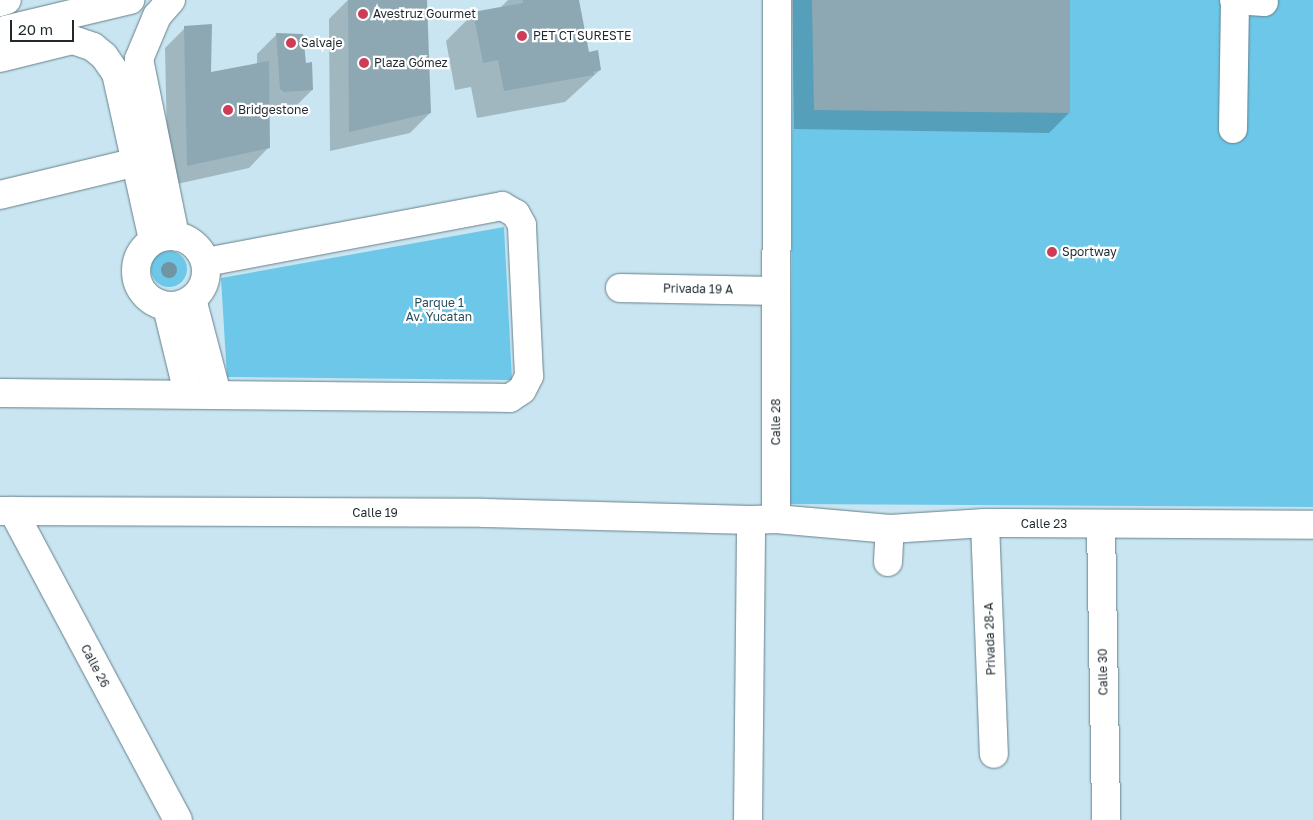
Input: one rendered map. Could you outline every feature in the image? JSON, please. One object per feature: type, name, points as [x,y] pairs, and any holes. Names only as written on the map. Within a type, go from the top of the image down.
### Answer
[{"type":"street","points":[[0,2],[7,0]]},
{"type":"street","points":[[0,31],[130,0]]},
{"type":"street","points":[[164,238],[139,59],[157,16],[171,0]]},
{"type":"street","name":"Calle 28","points":[[748,820],[775,291],[777,0]]},
{"type":"street","points":[[1233,129],[1249,1]]},
{"type":"street","points":[[0,58],[73,40],[93,47],[112,66],[136,162],[164,238]]},
{"type":"street","points":[[112,66],[139,59]]},
{"type":"street","points":[[0,195],[136,162]]},
{"type":"street","points":[[0,393],[510,398],[522,390],[529,376],[522,225],[516,214],[502,206],[205,262]]},
{"type":"street","points":[[164,238],[199,249],[205,262],[204,282],[180,303],[153,302],[142,292],[136,278],[136,263],[142,250],[164,238]]},
{"type":"street","name":"Privada 19 A","points":[[620,288],[775,291]]},
{"type":"street","points":[[180,303],[188,394]]},
{"type":"street","points":[[180,303],[217,394]]},
{"type":"street","name":"Calle 19","points":[[6,511],[484,513],[764,519]]},
{"type":"street","name":"Calle 26","points":[[6,511],[178,820]]},
{"type":"street","name":"Calle 23","points":[[764,519],[890,529],[986,523],[1313,525]]},
{"type":"street","name":"Privada 28-A","points":[[986,523],[994,754]]},
{"type":"street","name":"Calle 30","points":[[1101,524],[1106,820]]},
{"type":"street","points":[[888,562],[890,529]]},
{"type":"green space","name":"Sportway","points":[[793,0],[1313,0],[1313,507],[790,504]]},
{"type":"green space","name":"Parque 1 Av. Yucatan","points":[[504,227],[512,380],[227,377],[221,278]]},
{"type":"green space","points":[[169,251],[181,257],[187,269],[181,281],[169,287],[157,281],[151,269],[157,257]]},
{"type":"building","points":[[348,0],[427,0],[431,113],[349,132]]},
{"type":"building","points":[[523,0],[579,0],[589,52],[598,50],[601,70],[593,72],[594,75],[504,91],[498,60],[483,63],[473,12],[523,3]]},
{"type":"building","points":[[812,0],[1070,0],[1070,113],[814,110]]},
{"type":"building","name":"Bridgestone","points":[[212,24],[211,72],[269,61],[270,148],[187,166],[184,26]]},
{"type":"building","points":[[276,33],[303,34],[306,63],[312,62],[313,90],[284,92],[280,89]]},
{"type":"place","name":"Avestruz Gourmet","points":[[363,14]]},
{"type":"place","name":"PET CT SURESTE","points":[[522,36]]},
{"type":"place","name":"Salvaje","points":[[291,43]]},
{"type":"place","name":"Plaza Gómez","points":[[364,63]]},
{"type":"place","name":"Bridgestone","points":[[228,110]]},
{"type":"place","name":"Sportway","points":[[1052,252]]}]
